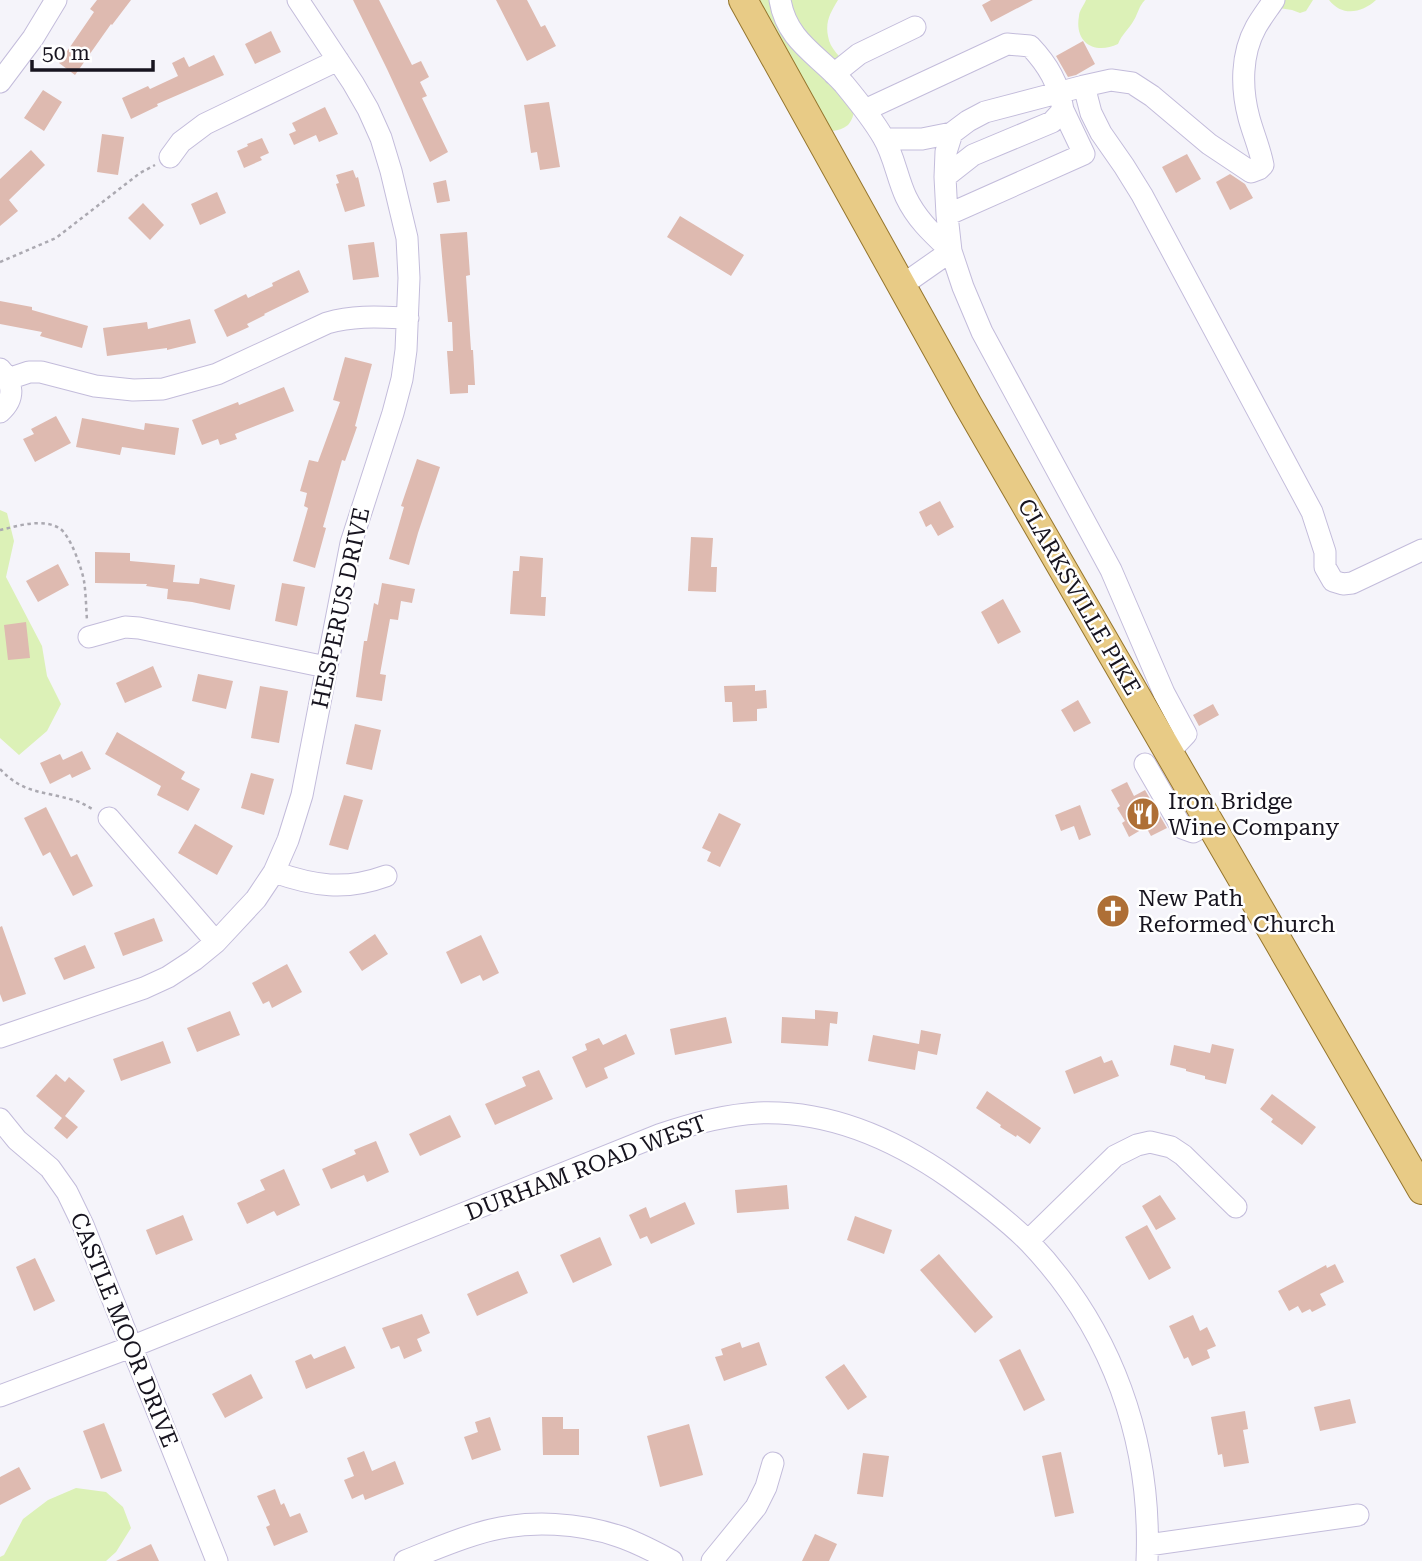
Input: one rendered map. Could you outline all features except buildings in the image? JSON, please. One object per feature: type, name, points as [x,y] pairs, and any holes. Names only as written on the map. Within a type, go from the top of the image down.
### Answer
[{"type":"main road","name":"CLARKSVILLE PIKE","points":[[743,0],[968,405],[1157,758],[1209,823],[1422,1189]]},
{"type":"street","points":[[0,82],[33,38],[56,0]]},
{"type":"street","name":"HESPERUS DRIVE","points":[[0,1037],[144,988],[168,977],[194,960],[216,942],[256,899],[274,872],[288,840],[302,794],[351,543],[402,379],[407,350],[409,278],[407,238],[381,138],[368,109],[298,0]]},
{"type":"street","points":[[780,0],[791,32],[834,74],[865,110],[884,139],[907,199],[923,226],[951,251]]},
{"type":"street","points":[[884,139],[922,139],[952,133],[985,112],[1062,101],[1084,86],[1111,80],[1132,83],[1152,96],[1209,144],[1251,172],[1263,165],[1247,113],[1244,84],[1246,50],[1256,26],[1274,0]]},
{"type":"street","points":[[834,74],[859,54],[915,27]]},
{"type":"street","points":[[865,110],[1007,44],[1030,46],[1043,60],[1084,154],[947,215]]},
{"type":"street","points":[[170,157],[181,142],[205,124],[338,60]]},
{"type":"street","points":[[1084,86],[1091,113],[1101,133],[1142,195],[1312,512],[1325,552],[1325,567],[1333,581],[1352,583],[1422,550]]},
{"type":"street","points":[[945,177],[973,155],[1052,122],[1062,101]]},
{"type":"street","points":[[952,133],[946,152],[945,177],[951,251],[982,332],[1111,570],[1164,693],[1186,734],[1157,758]]},
{"type":"street","points":[[901,286],[951,251]]},
{"type":"street","points":[[0,412],[10,400],[11,388],[4,374],[41,372],[95,386],[133,390],[163,389],[217,374],[337,320],[368,316],[408,318]]},
{"type":"street","points":[[89,637],[125,627],[139,628],[326,667]]},
{"type":"street","points":[[109,818],[216,942]]},
{"type":"street","points":[[274,872],[300,881],[331,886],[360,884],[386,876]]},
{"type":"street","name":"DURHAM ROAD WEST","points":[[0,1396],[659,1135],[688,1125],[726,1117],[760,1113],[796,1115],[864,1131],[900,1147],[936,1168],[1006,1220],[1047,1262],[1098,1335],[1125,1396],[1143,1470],[1147,1507],[1147,1553]]},
{"type":"street","name":"CASTLE MOOR DRIVE","points":[[0,1119],[17,1140],[50,1168],[67,1192],[83,1225],[217,1561]]},
{"type":"street","points":[[1028,1241],[1115,1157],[1137,1145],[1150,1142],[1171,1147],[1183,1155],[1236,1207]]},
{"type":"street","points":[[712,1561],[756,1507],[766,1487],[773,1463]]},
{"type":"street","points":[[1147,1553],[1358,1515]]},
{"type":"street","points":[[405,1561],[492,1529],[554,1525],[586,1528],[618,1536],[672,1561]]},
{"type":"path","points":[[0,262],[56,238],[140,173],[170,157]]},
{"type":"path","points":[[0,530],[28,524],[51,525],[61,529],[69,539],[84,579],[89,637]]},
{"type":"path","points":[[0,769],[7,777],[23,786],[77,801],[109,818]]},
{"type":"green space","points":[[759,0],[838,0],[829,17],[827,31],[831,45],[848,68],[853,80],[855,105],[848,125],[833,131],[825,127]]},
{"type":"green space","points":[[1086,0],[1145,0],[1118,44],[1102,48],[1088,44],[1080,33],[1079,14]]},
{"type":"green space","points":[[1274,0],[1313,0],[1306,11],[1300,13],[1279,8]]},
{"type":"green space","points":[[1329,0],[1376,0],[1365,8],[1346,11]]},
{"type":"green space","points":[[0,510],[7,513],[14,541],[6,577],[42,646],[47,676],[61,704],[47,731],[19,755],[0,738]]},
{"type":"green space","points":[[76,1488],[106,1492],[123,1507],[131,1528],[116,1552],[106,1561],[0,1561],[23,1519],[48,1500]]},
{"type":"place","name":"Iron Bridge Wine Company","points":[[1143,814]]},
{"type":"place","name":"New Path Reformed Church","points":[[1113,911]]}]
